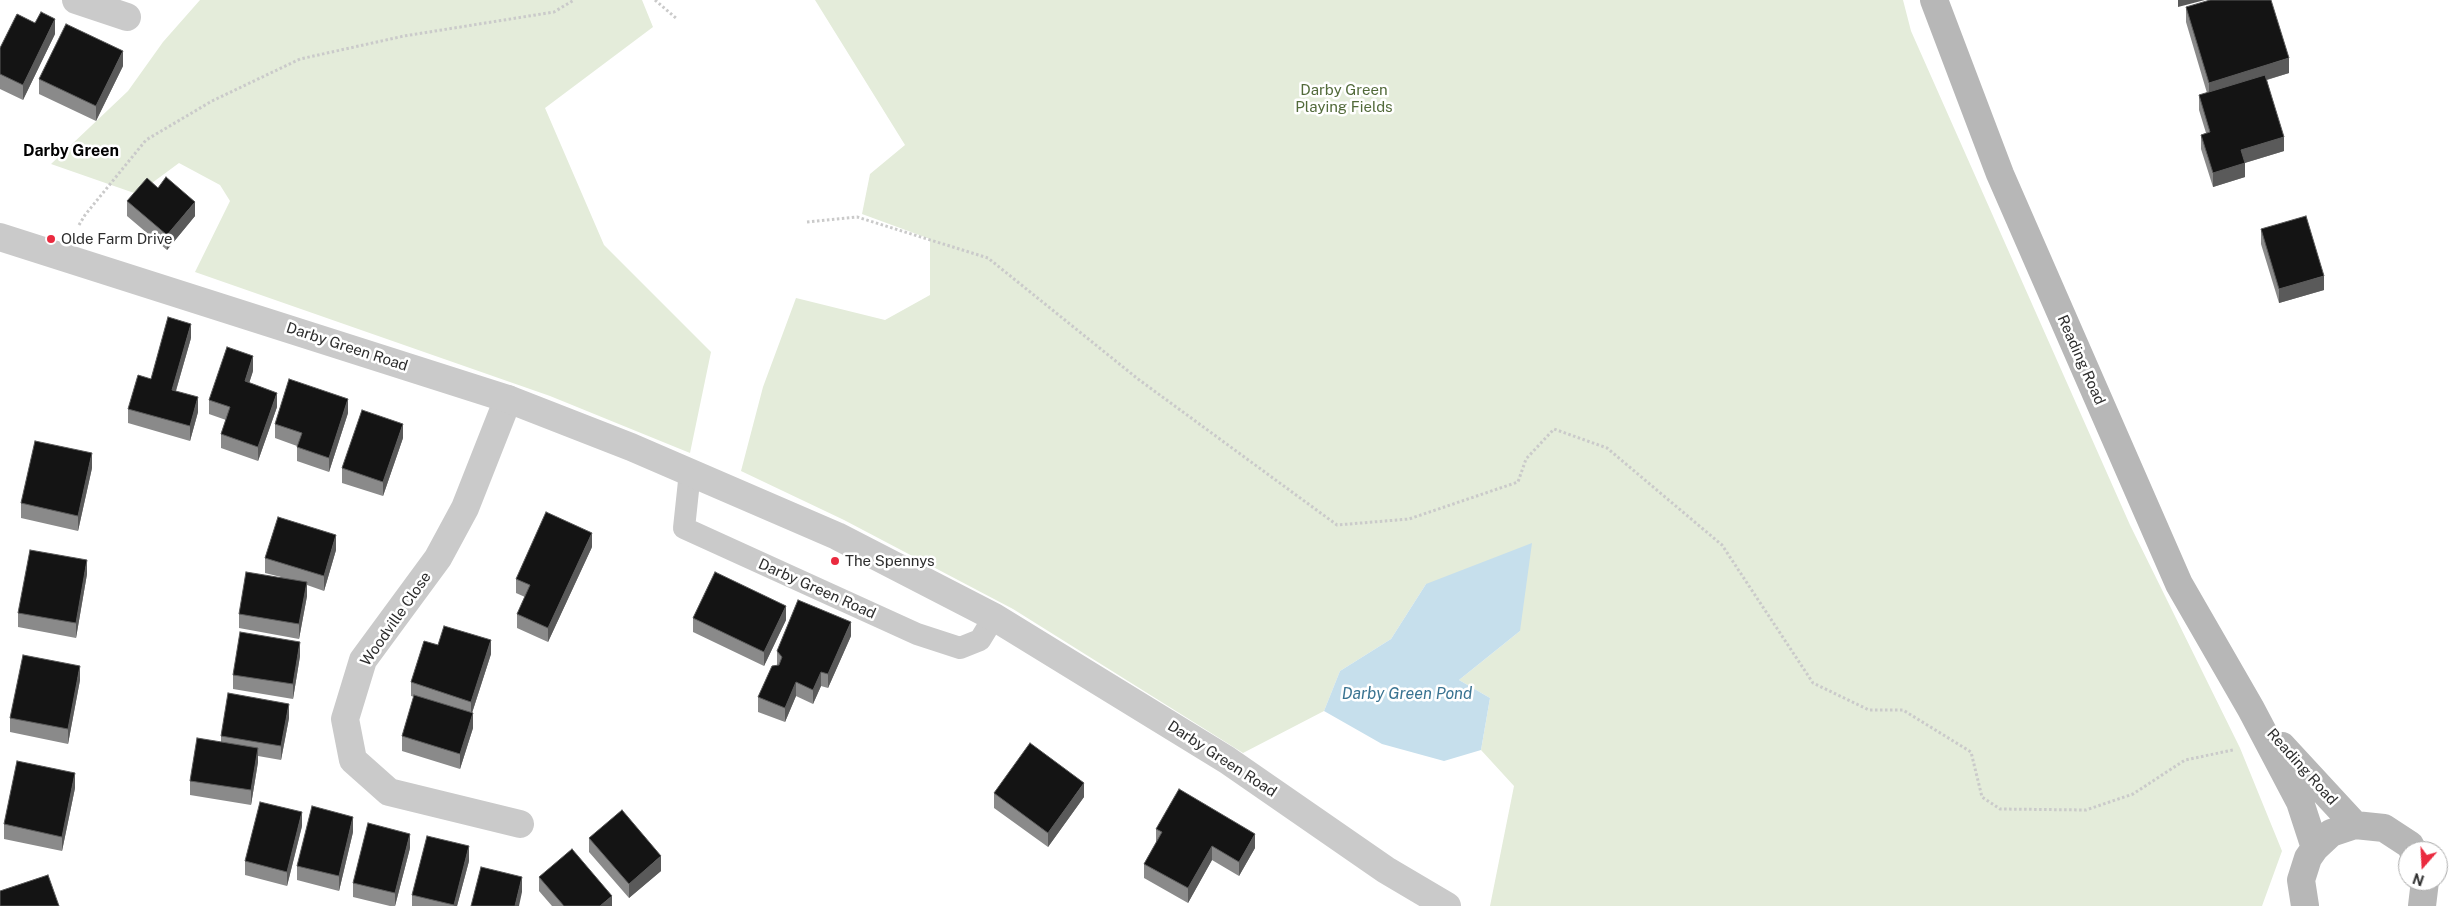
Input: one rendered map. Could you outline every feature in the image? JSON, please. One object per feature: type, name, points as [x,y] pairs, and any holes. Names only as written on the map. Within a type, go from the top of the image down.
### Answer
[{"type":"main road","name":"Reading Road","points":[[1934,0],[2000,174],[2179,584],[2251,709],[2300,802],[2314,848]]},
{"type":"main road","name":"Reading Road","points":[[2251,709],[2299,766],[2355,825]]},
{"type":"main road","points":[[2301,903],[2301,880],[2308,858],[2314,848],[2332,833],[2355,825],[2384,828],[2404,841]]},
{"type":"street","points":[[76,0],[128,17]]},
{"type":"street","name":"Darby Green Road","points":[[0,237],[508,398],[690,472],[838,536],[994,617],[1227,760],[1386,870],[1447,906]]},
{"type":"street","name":"Woodville Close","points":[[508,398],[465,508],[438,558],[364,660],[345,719],[353,760],[389,792],[520,824]]},
{"type":"lane","name":"Darby Green Road","points":[[690,472],[684,528],[917,634],[960,648],[980,640],[994,617]]},
{"type":"path","points":[[61,256],[85,214],[146,140],[212,101],[300,58],[404,36],[554,12],[574,0]]},
{"type":"path","points":[[655,0],[678,19]]},
{"type":"path","points":[[807,222],[857,217],[988,258],[1138,379],[1338,525],[1409,519],[1518,482],[1526,458],[1554,429],[1608,448],[1722,545],[1813,683],[1869,710],[1903,710],[1971,752],[1982,797],[2000,808],[2086,810],[2133,794],[2185,760],[2269,743]]},
{"type":"green space","points":[[200,0],[642,0],[653,27],[545,108],[604,245],[711,352],[690,453],[550,396],[195,272],[230,201],[220,185],[179,163],[137,194],[51,164],[128,91],[163,42]]},
{"type":"green space","name":"Darby Green Playing Fields","points":[[815,0],[1903,0],[1911,31],[2130,525],[2240,748],[2282,851],[2262,906],[1490,906],[1514,786],[1481,750],[1490,698],[1459,680],[1520,631],[1426,584],[1391,639],[1340,671],[1324,711],[1243,753],[1013,609],[844,520],[741,471],[763,387],[796,298],[885,320],[930,295],[930,239],[862,214],[870,174],[905,145]]},
{"type":"water","name":"Darby Green Pond","points":[[1532,543],[1520,631],[1459,680],[1490,698],[1481,750],[1444,761],[1382,744],[1324,711],[1340,671],[1391,639],[1426,584]]},
{"type":"building","points":[[2210,0],[2271,0],[2289,58],[2209,83],[2186,7]]},
{"type":"building","points":[[41,12],[55,19],[23,85],[0,74],[0,48],[17,14],[35,23]]},
{"type":"building","points":[[66,24],[123,51],[96,106],[39,79]]},
{"type":"building","points":[[2265,75],[2284,137],[2241,150],[2245,163],[2213,173],[2201,135],[2210,132],[2199,95]]},
{"type":"building","points":[[166,177],[195,202],[167,235],[127,201],[147,178],[158,188]]},
{"type":"building","points":[[2306,216],[2324,276],[2279,289],[2261,229]]},
{"type":"building","points":[[168,317],[191,324],[172,390],[198,397],[190,426],[128,409],[138,375],[151,379]]},
{"type":"building","points":[[227,347],[253,356],[245,381],[277,393],[258,447],[221,434],[230,407],[209,400]]},
{"type":"building","points":[[289,379],[348,399],[329,458],[297,447],[302,433],[275,424]]},
{"type":"building","points":[[362,410],[403,424],[383,482],[342,468]]},
{"type":"building","points":[[35,441],[92,453],[78,516],[21,503]]},
{"type":"building","points":[[546,512],[592,533],[548,628],[517,614],[530,585],[516,579]]},
{"type":"building","points":[[278,517],[336,535],[324,576],[265,558]]},
{"type":"building","points":[[30,550],[87,560],[76,623],[18,613]]},
{"type":"building","points":[[246,572],[307,582],[299,624],[239,614]]},
{"type":"building","points":[[715,572],[786,606],[764,652],[693,618]]},
{"type":"building","points":[[798,600],[851,622],[828,674],[821,672],[813,690],[796,682],[785,708],[758,697],[772,666],[779,665],[782,657],[777,651]]},
{"type":"building","points":[[444,626],[491,640],[471,702],[411,682],[424,641],[438,645]]},
{"type":"building","points":[[240,632],[300,642],[293,684],[233,675]]},
{"type":"building","points":[[23,655],[80,666],[68,729],[10,718]]},
{"type":"building","points":[[228,693],[289,704],[281,746],[221,736]]},
{"type":"building","points":[[414,695],[473,713],[460,754],[402,736]]},
{"type":"building","points":[[197,738],[258,748],[251,790],[190,781]]},
{"type":"building","points":[[1030,743],[1084,783],[1048,833],[994,793]]},
{"type":"building","points":[[17,761],[75,773],[62,837],[4,824]]},
{"type":"building","points":[[1179,789],[1255,834],[1239,862],[1212,846],[1188,888],[1144,864],[1162,832],[1156,829]]},
{"type":"building","points":[[260,802],[302,812],[287,872],[245,861]]},
{"type":"building","points":[[312,806],[353,817],[339,876],[297,866]]},
{"type":"building","points":[[622,810],[661,856],[629,884],[589,838]]},
{"type":"building","points":[[368,823],[410,834],[395,893],[353,883]]},
{"type":"building","points":[[427,836],[469,846],[454,905],[412,895]]},
{"type":"building","points":[[572,849],[612,896],[600,906],[564,906],[539,877]]},
{"type":"building","points":[[481,867],[522,877],[515,906],[471,906]]},
{"type":"building","points":[[48,875],[59,906],[0,906],[0,891]]},
{"type":"place","name":"Olde Farm Drive","points":[[51,239]]},
{"type":"place","name":"The Spennys","points":[[835,561]]},
{"type":"district","name":"Darby Green","points":[[71,151]]}]
